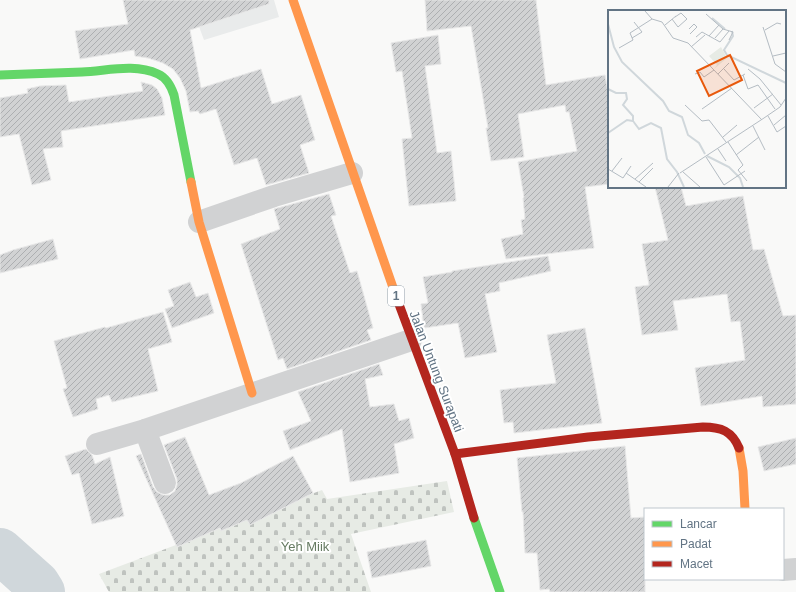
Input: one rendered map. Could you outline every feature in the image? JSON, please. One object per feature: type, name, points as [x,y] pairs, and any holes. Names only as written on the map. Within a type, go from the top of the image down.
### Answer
[{"type":"main road","name":"Jalan Untung Surapati","points":[[293,0],[411,340],[454,454],[476,526],[500,592]]},
{"type":"main road","points":[[0,75],[83,72],[138,68],[153,72],[170,83],[174,95],[199,222],[252,393]]},
{"type":"main road","points":[[454,454],[556,440],[634,432],[705,427],[722,429],[733,436],[739,447],[743,462],[745,508]]},
{"type":"street","points":[[199,222],[274,196],[352,173]]},
{"type":"street","points":[[97,444],[145,430],[411,340]]},
{"type":"street","points":[[145,430],[165,483]]},
{"type":"street","points":[[784,570],[796,569]]},
{"type":"shaded area","points":[[166,0],[274,0],[279,17],[204,40],[191,5]]},
{"type":"green space","name":"Yeh Miik","points":[[447,481],[454,512],[351,534],[371,592],[109,592],[99,574],[322,490],[327,499]]},
{"type":"building","points":[[123,0],[269,0],[269,4],[190,30],[201,88],[261,69],[272,104],[301,95],[315,140],[300,145],[309,173],[266,185],[257,158],[234,165],[216,109],[200,114],[198,111],[190,112],[186,91],[180,78],[173,69],[163,63],[148,58],[135,56],[134,50],[80,59],[75,31],[128,24]]},
{"type":"building","points":[[425,0],[536,0],[546,85],[605,75],[608,93],[608,184],[585,187],[594,248],[506,259],[501,239],[523,234],[521,220],[525,219],[524,197],[518,162],[577,151],[569,112],[566,112],[565,105],[518,114],[524,157],[491,161],[486,128],[488,128],[471,26],[427,31]]},
{"type":"building","points":[[438,35],[441,64],[425,66],[437,153],[451,151],[456,201],[409,206],[402,139],[412,138],[402,71],[396,72],[391,43]]},
{"type":"building","points":[[141,82],[152,85],[157,89],[162,98],[165,115],[61,131],[63,147],[43,149],[51,180],[32,185],[19,134],[0,137],[0,98],[28,93],[27,89],[40,86],[66,85],[69,102],[143,91]]},
{"type":"building","points":[[655,188],[681,188],[686,206],[743,196],[753,250],[764,249],[783,316],[796,315],[796,404],[763,407],[762,396],[701,406],[695,368],[745,360],[740,321],[731,322],[727,294],[673,301],[678,330],[642,335],[635,287],[649,285],[642,244],[668,240]]},
{"type":"building","points":[[329,194],[336,215],[331,216],[350,273],[357,271],[373,328],[367,330],[371,340],[287,369],[283,358],[278,360],[241,244],[280,229],[274,209]]},
{"type":"building","points":[[53,239],[58,259],[0,273],[0,255]]},
{"type":"building","points":[[548,256],[551,271],[499,283],[500,291],[485,294],[497,352],[465,358],[458,323],[424,328],[421,304],[428,303],[423,277]]},
{"type":"building","points":[[190,282],[196,297],[208,293],[214,313],[172,328],[165,309],[174,306],[168,290]]},
{"type":"building","points":[[163,312],[172,342],[148,349],[158,391],[112,402],[109,395],[96,399],[98,409],[73,417],[63,389],[67,388],[54,341]]},
{"type":"building","points":[[585,328],[602,423],[514,433],[513,422],[504,423],[500,390],[556,383],[547,335]]},
{"type":"building","points":[[379,364],[383,375],[365,379],[370,407],[394,404],[399,421],[409,418],[414,438],[394,444],[399,473],[350,482],[342,429],[290,450],[283,431],[311,421],[298,392]]},
{"type":"building","points":[[185,437],[209,495],[241,483],[293,456],[313,493],[250,525],[247,520],[221,531],[220,528],[177,547],[136,456],[141,454],[153,487],[157,492],[163,495],[170,495],[175,491],[177,479],[164,445]]},
{"type":"building","points":[[796,438],[796,464],[764,471],[758,447]]},
{"type":"building","points":[[625,446],[631,518],[644,517],[645,592],[550,592],[549,589],[540,590],[537,553],[525,553],[523,512],[517,458]]},
{"type":"building","points":[[86,449],[92,455],[95,464],[110,457],[124,516],[92,524],[79,473],[72,475],[65,456]]},
{"type":"building","points":[[426,540],[431,566],[372,578],[367,552]]},
{"type":"waterway","points":[[0,551],[37,584],[42,592]]},
{"type":"traffic: fast","points":[[0,75],[82,72],[120,68],[140,69],[158,74],[164,78],[172,88],[191,182]]},
{"type":"traffic: fast","points":[[474,518],[500,592]]},
{"type":"traffic: slow","points":[[293,0],[397,299]]},
{"type":"traffic: slow","points":[[191,182],[199,222],[252,393]]},
{"type":"traffic: slow","points":[[739,448],[743,471],[745,508]]},
{"type":"traffic: jam","points":[[397,299],[455,454],[474,518]]},
{"type":"traffic: jam","points":[[455,454],[588,437],[703,427],[725,431],[733,438],[739,448]]}]
